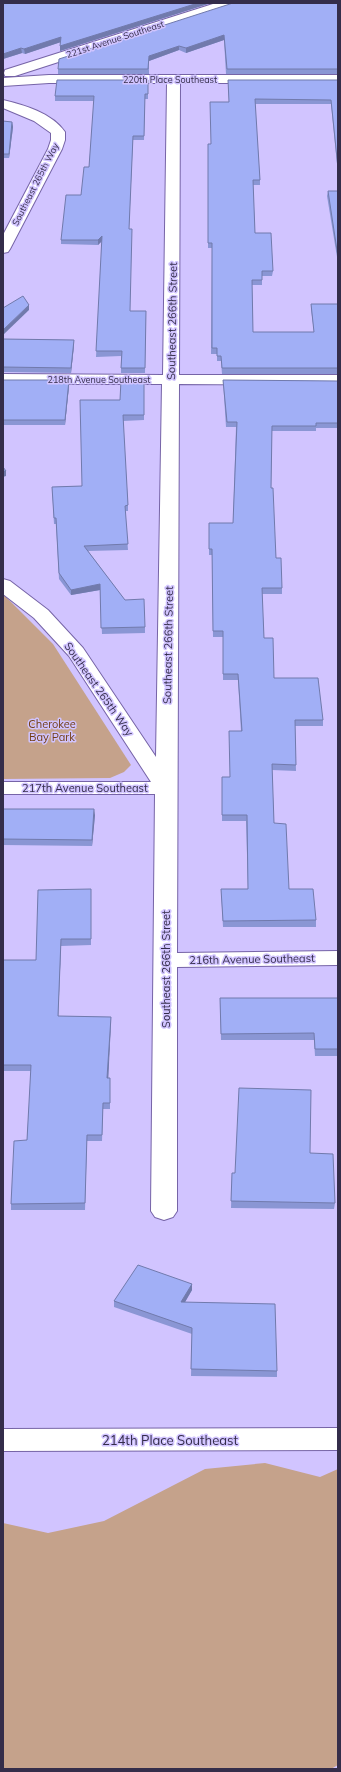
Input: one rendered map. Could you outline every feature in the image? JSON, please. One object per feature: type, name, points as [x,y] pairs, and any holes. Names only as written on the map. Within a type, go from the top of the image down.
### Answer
[{"type":"street","name":"221st Avenue Southeast","points":[[3,76],[228,3]]},
{"type":"street","name":"220th Place Southeast","points":[[3,82],[49,79],[338,79]]},
{"type":"street","name":"Southeast 266th Street","points":[[164,1211],[166,788],[174,79]]},
{"type":"street","name":"Southeast 265th Way","points":[[3,104],[29,112],[43,119],[58,132],[58,140],[3,248]]},
{"type":"street","name":"218th Avenue Southeast","points":[[3,379],[338,380]]},
{"type":"street","name":"Southeast 265th Way","points":[[3,585],[41,614],[76,652],[166,788]]},
{"type":"street","name":"217th Avenue Southeast","points":[[3,788],[166,788]]},
{"type":"street","name":"216th Avenue Southeast","points":[[166,960],[338,958]]},
{"type":"street","name":"214th Place Southeast","points":[[3,1440],[338,1439]]},
{"type":"green space","name":"Cherokee Bay Park","points":[[3,594],[53,644],[131,765],[124,772],[110,778],[3,779]]},
{"type":"green space","points":[[265,1463],[320,1477],[338,1469],[338,1765],[331,1769],[3,1769],[3,1523],[48,1533],[104,1521],[205,1469]]},
{"type":"building","points":[[3,3],[198,3],[60,46],[61,37],[3,54]]},
{"type":"building","points":[[233,3],[338,3],[338,69],[227,69],[224,35],[186,48],[179,46],[149,56],[148,69],[58,69],[59,59]]},
{"type":"building","points":[[57,80],[148,80],[148,94],[145,94],[144,136],[133,136],[129,229],[132,229],[130,311],[146,311],[145,368],[121,368],[122,351],[96,351],[102,236],[98,240],[61,240],[66,195],[81,195],[84,167],[89,167],[94,96],[55,96]]},
{"type":"building","points":[[228,80],[338,80],[338,168],[331,100],[255,99],[260,180],[253,180],[255,233],[271,233],[273,271],[262,271],[262,280],[252,280],[253,332],[314,332],[311,304],[338,304],[338,368],[222,368],[221,356],[217,356],[217,348],[212,348],[212,243],[208,243],[208,144],[211,144],[210,102],[229,102]]},
{"type":"building","points":[[3,121],[12,122],[9,154],[3,154]]},
{"type":"building","points":[[328,191],[338,191],[338,257]]},
{"type":"building","points":[[23,296],[29,305],[3,330],[3,308]]},
{"type":"building","points":[[3,339],[74,340],[71,368],[3,367]]},
{"type":"building","points":[[3,380],[69,380],[65,420],[3,420]]},
{"type":"building","points":[[121,380],[144,380],[144,415],[123,415],[128,505],[125,506],[128,544],[84,546],[125,600],[144,599],[145,627],[101,628],[100,584],[71,590],[59,573],[56,518],[54,518],[52,487],[82,486],[80,400],[120,400]]},
{"type":"building","points":[[223,380],[338,381],[338,423],[316,423],[316,426],[272,426],[271,488],[273,488],[276,558],[281,558],[282,588],[262,588],[264,638],[273,638],[274,678],[318,678],[323,720],[295,720],[296,765],[272,764],[274,823],[286,824],[289,889],[313,889],[316,920],[223,921],[221,889],[248,889],[247,815],[222,815],[222,777],[230,777],[229,731],[242,731],[238,674],[223,674],[223,631],[213,631],[212,549],[209,549],[209,523],[233,523],[237,422],[227,422]]},
{"type":"building","points":[[3,809],[94,809],[92,840],[3,839]]},
{"type":"building","points":[[91,889],[91,939],[61,939],[58,1016],[111,1017],[107,1078],[110,1078],[110,1103],[103,1103],[102,1135],[87,1135],[85,1203],[11,1204],[14,1141],[27,1140],[31,1065],[3,1065],[3,960],[36,960],[38,890]]},
{"type":"building","points":[[220,998],[338,998],[338,1049],[315,1049],[314,1033],[221,1034]]},
{"type":"building","points":[[239,1088],[311,1090],[310,1153],[333,1154],[335,1203],[231,1201],[232,1173],[235,1173]]},
{"type":"building","points":[[138,1265],[192,1284],[181,1302],[275,1304],[277,1371],[191,1369],[192,1328],[114,1301]]}]
